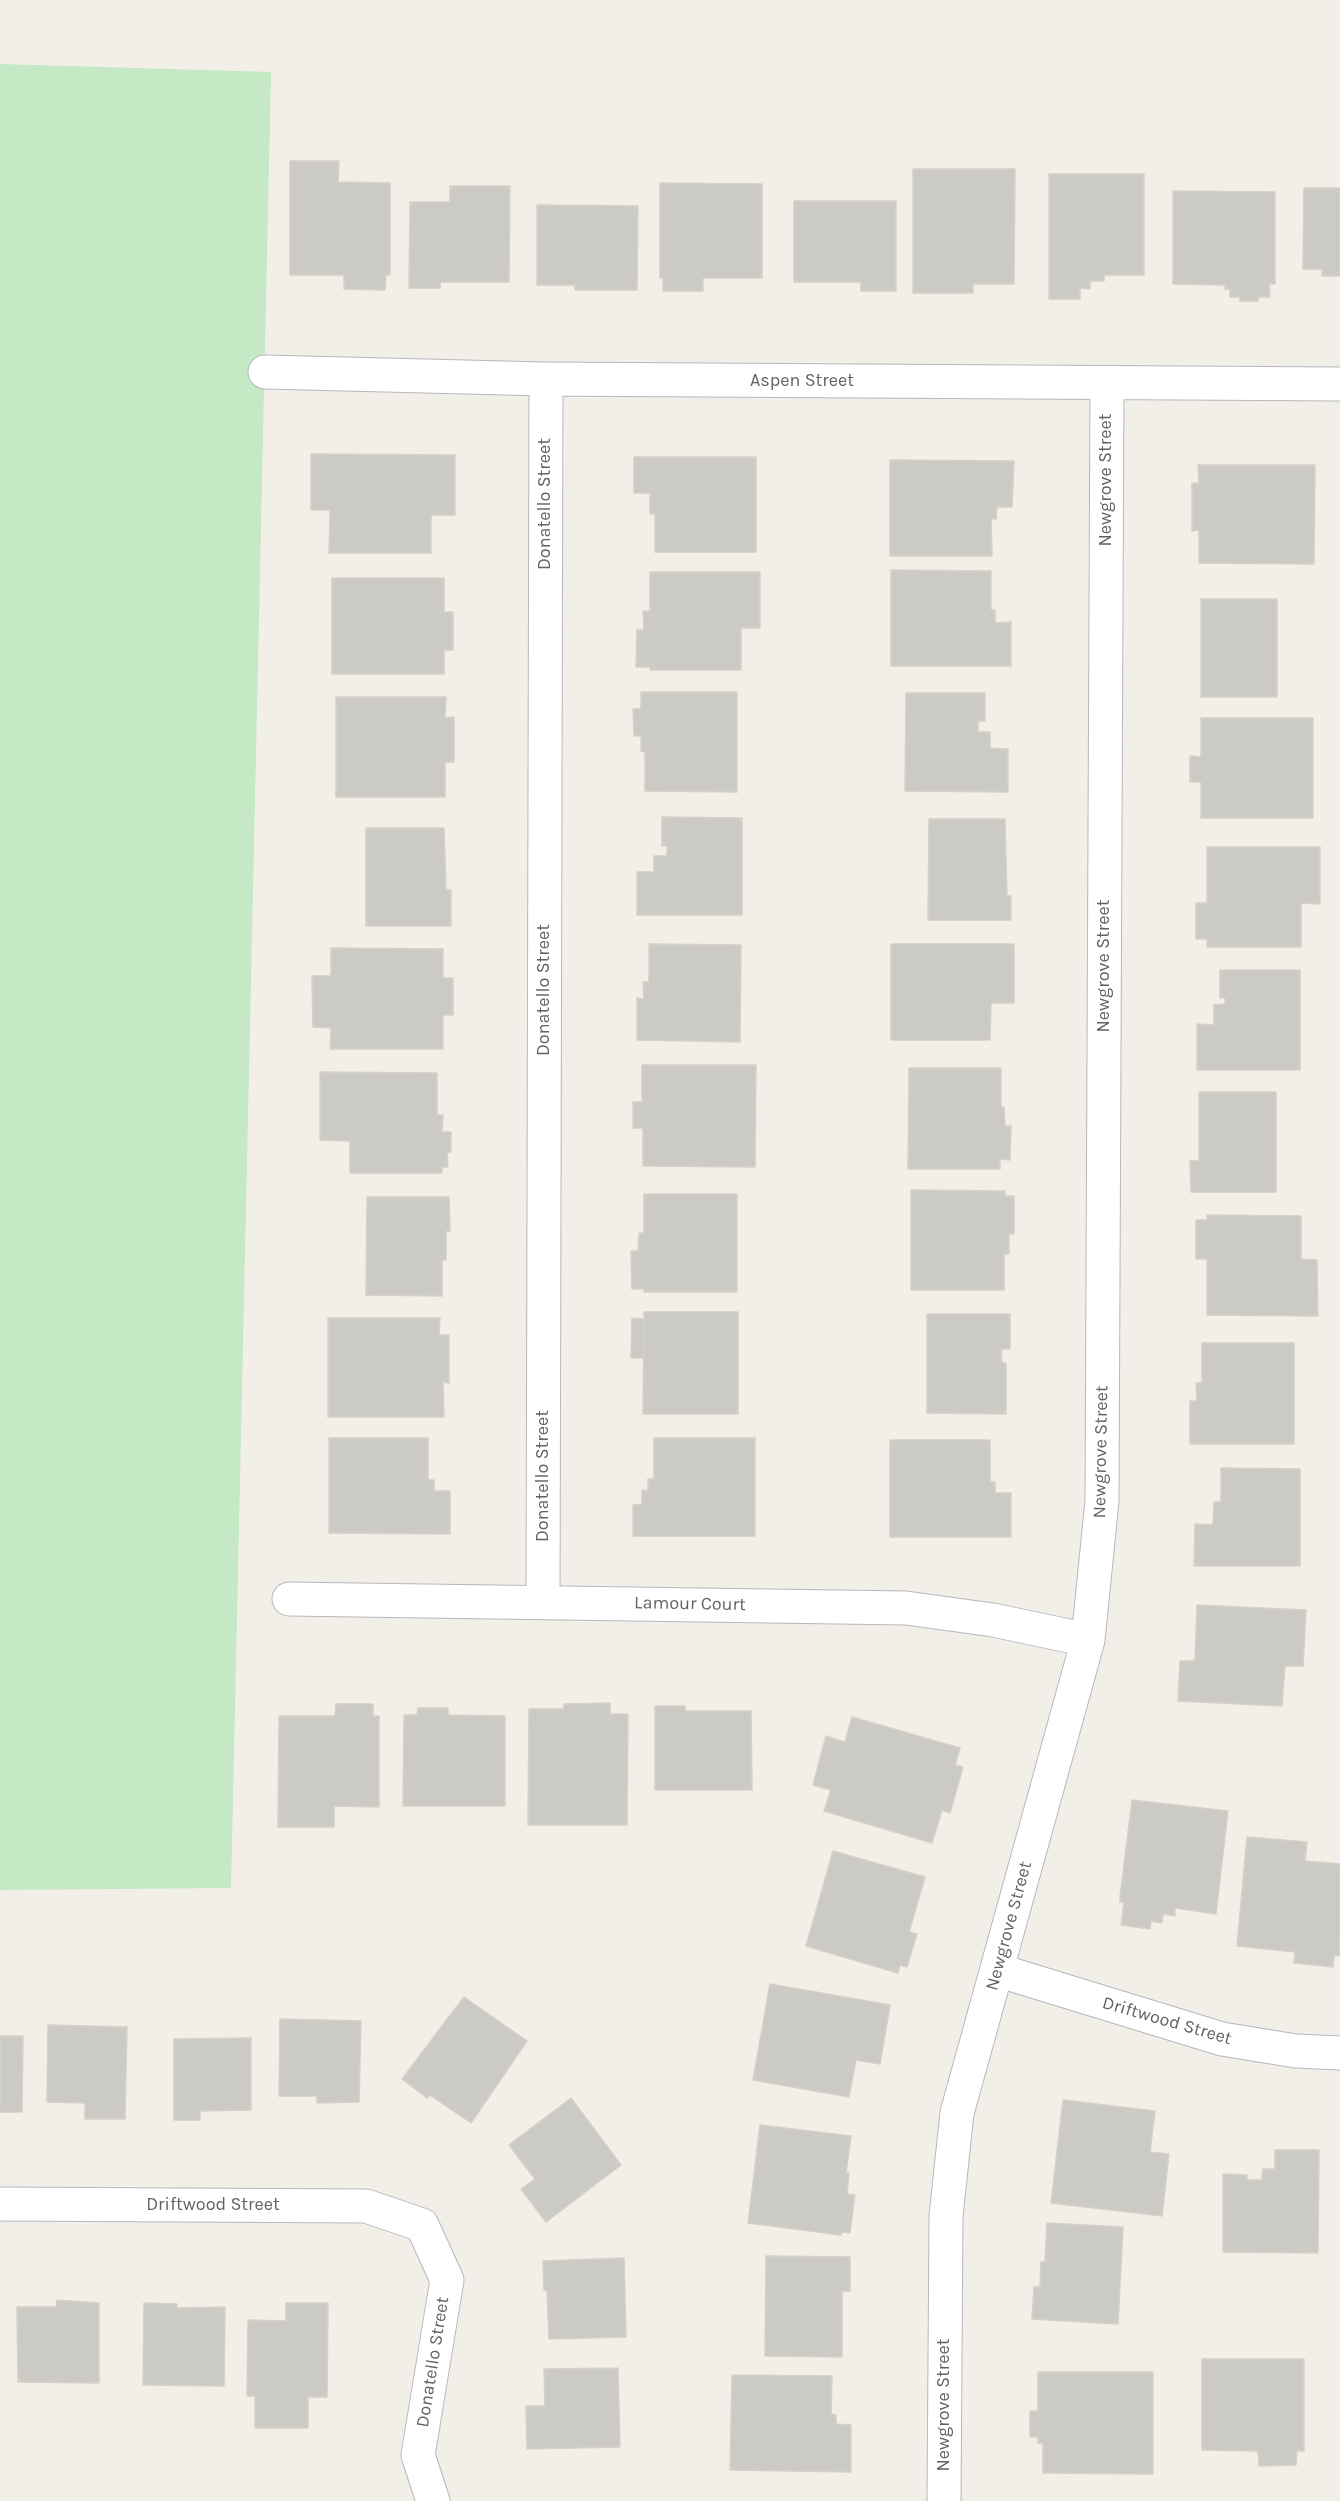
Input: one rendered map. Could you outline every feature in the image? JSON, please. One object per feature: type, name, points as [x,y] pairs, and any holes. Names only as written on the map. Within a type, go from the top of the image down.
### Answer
[{"type":"street","name":"Aspen Street","points":[[265,372],[546,379],[1340,384]]},
{"type":"street","name":"Donatello Street","points":[[543,1601],[546,379]]},
{"type":"street","name":"Newgrove Street","points":[[944,2501],[946,2216],[957,2113],[1088,1640],[1102,1501],[1107,383]]},
{"type":"street","name":"Lamour Court","points":[[289,1599],[906,1608],[993,1620],[1088,1640]]},
{"type":"street","name":"Driftwood Street","points":[[997,1970],[1222,2038],[1296,2051],[1340,2053]]},
{"type":"street","name":"Driftwood Street","points":[[0,2204],[366,2206],[422,2225]]},
{"type":"street","name":"Donatello Street","points":[[422,2225],[447,2280],[418,2455],[434,2501]]},
{"type":"green space","points":[[0,64],[271,72],[231,1888],[0,1890]]},
{"type":"building","points":[[290,161],[339,161],[338,182],[390,183],[390,275],[386,275],[385,290],[344,289],[344,275],[290,275]]},
{"type":"building","points":[[913,169],[1015,169],[1014,284],[973,284],[973,293],[913,293]]},
{"type":"building","points":[[1049,174],[1144,174],[1144,275],[1104,275],[1104,281],[1090,281],[1090,289],[1080,288],[1080,299],[1049,299]]},
{"type":"building","points":[[660,183],[762,184],[762,278],[703,278],[703,291],[663,291],[663,278],[660,278]]},
{"type":"building","points":[[450,186],[510,186],[509,282],[440,282],[440,288],[409,288],[410,202],[450,202]]},
{"type":"building","points":[[1304,188],[1340,188],[1340,276],[1322,276],[1322,269],[1303,269]]},
{"type":"building","points":[[1173,191],[1275,192],[1275,284],[1269,284],[1270,297],[1258,297],[1258,301],[1240,301],[1240,297],[1230,297],[1230,289],[1225,289],[1225,285],[1173,284]]},
{"type":"building","points":[[794,201],[896,201],[896,291],[861,291],[861,282],[794,282]]},
{"type":"building","points":[[537,205],[638,206],[637,290],[575,290],[575,285],[537,285]]},
{"type":"building","points":[[311,454],[455,455],[455,515],[431,515],[431,553],[329,553],[330,510],[311,510]]},
{"type":"building","points":[[634,457],[756,457],[756,552],[655,552],[655,514],[650,514],[650,493],[634,493]]},
{"type":"building","points":[[890,460],[1014,461],[1012,507],[997,507],[996,519],[991,519],[992,556],[890,556]]},
{"type":"building","points":[[1198,465],[1315,465],[1314,564],[1199,563],[1199,530],[1192,531],[1192,483],[1199,483]]},
{"type":"building","points":[[891,570],[991,571],[991,610],[995,610],[995,623],[1011,622],[1011,666],[891,666]]},
{"type":"building","points":[[650,572],[760,572],[760,628],[741,628],[741,670],[650,670],[650,667],[636,667],[637,630],[644,630],[643,611],[650,611]]},
{"type":"building","points":[[332,578],[444,578],[444,612],[453,612],[453,650],[444,650],[444,674],[332,674]]},
{"type":"building","points":[[1201,599],[1277,599],[1277,697],[1201,697]]},
{"type":"building","points":[[641,692],[737,692],[737,792],[645,791],[645,752],[641,751],[641,736],[634,736],[633,709],[641,709]]},
{"type":"building","points":[[906,693],[985,693],[985,721],[978,721],[978,732],[990,732],[990,748],[1008,749],[1008,792],[905,791]]},
{"type":"building","points":[[336,697],[446,697],[445,718],[454,717],[454,762],[445,762],[445,797],[336,797]]},
{"type":"building","points":[[1201,718],[1313,718],[1313,818],[1201,818],[1201,782],[1190,782],[1190,756],[1201,757]]},
{"type":"building","points":[[662,817],[742,818],[742,915],[637,915],[637,872],[654,872],[654,856],[667,856],[667,846],[662,846]]},
{"type":"building","points":[[929,819],[1005,819],[1007,896],[1011,896],[1011,920],[928,920]]},
{"type":"building","points":[[366,828],[444,828],[446,890],[451,890],[451,926],[366,926]]},
{"type":"building","points":[[1207,847],[1320,847],[1320,904],[1301,903],[1301,947],[1207,947],[1207,939],[1196,939],[1196,903],[1207,903]]},
{"type":"building","points":[[649,944],[741,945],[740,1042],[637,1040],[637,998],[644,999],[643,982],[649,982]]},
{"type":"building","points":[[891,944],[1014,944],[1014,1003],[991,1003],[990,1040],[891,1040]]},
{"type":"building","points":[[331,948],[443,949],[443,978],[453,978],[453,1015],[443,1015],[443,1049],[330,1049],[331,1028],[313,1027],[312,976],[331,976]]},
{"type":"building","points":[[1220,970],[1300,970],[1300,1070],[1197,1070],[1197,1024],[1214,1025],[1214,1005],[1225,1004],[1225,998],[1220,998]]},
{"type":"building","points":[[642,1065],[756,1065],[755,1167],[643,1166],[643,1128],[633,1128],[633,1102],[642,1102]]},
{"type":"building","points":[[909,1068],[1001,1068],[1001,1107],[1004,1107],[1005,1126],[1011,1126],[1010,1160],[1000,1159],[1000,1169],[908,1169]]},
{"type":"building","points":[[320,1072],[437,1073],[437,1115],[443,1115],[442,1132],[451,1132],[451,1152],[447,1153],[448,1167],[442,1167],[442,1173],[350,1173],[350,1141],[320,1140]]},
{"type":"building","points":[[1199,1092],[1276,1092],[1276,1192],[1191,1192],[1190,1161],[1199,1161]]},
{"type":"building","points":[[911,1190],[1005,1191],[1005,1196],[1014,1196],[1014,1234],[1009,1234],[1009,1254],[1004,1254],[1004,1290],[911,1290]]},
{"type":"building","points":[[644,1194],[737,1194],[737,1292],[644,1292],[644,1289],[632,1289],[631,1251],[638,1251],[639,1233],[644,1233]]},
{"type":"building","points":[[367,1197],[449,1197],[450,1231],[446,1231],[446,1260],[442,1260],[442,1296],[366,1295]]},
{"type":"building","points":[[1207,1215],[1301,1216],[1301,1259],[1317,1260],[1318,1316],[1207,1315],[1207,1259],[1196,1259],[1196,1220],[1207,1220]]},
{"type":"building","points":[[644,1312],[738,1312],[738,1414],[643,1414]]},
{"type":"building","points":[[927,1314],[1010,1314],[1010,1349],[1001,1349],[1002,1363],[1006,1363],[1006,1414],[927,1413]]},
{"type":"building","points":[[328,1318],[440,1318],[439,1335],[449,1335],[449,1383],[443,1382],[444,1417],[328,1417]]},
{"type":"building","points":[[632,1318],[644,1319],[644,1358],[631,1358]]},
{"type":"building","points":[[1202,1343],[1294,1343],[1294,1444],[1190,1444],[1190,1401],[1197,1401],[1196,1383],[1202,1383]]},
{"type":"building","points":[[329,1438],[428,1438],[428,1480],[434,1480],[434,1491],[450,1491],[450,1534],[329,1533]]},
{"type":"building","points":[[654,1438],[755,1438],[755,1536],[633,1536],[633,1505],[642,1504],[642,1490],[648,1491],[648,1479],[654,1479]]},
{"type":"building","points":[[890,1440],[990,1440],[990,1482],[995,1482],[995,1493],[1011,1493],[1011,1537],[890,1537]]},
{"type":"building","points":[[1221,1468],[1300,1469],[1300,1566],[1194,1566],[1195,1524],[1213,1525],[1214,1502],[1221,1502]]},
{"type":"building","points":[[1197,1605],[1306,1610],[1303,1666],[1285,1666],[1282,1706],[1178,1701],[1180,1661],[1195,1661]]},
{"type":"building","points":[[610,1703],[610,1714],[628,1714],[627,1825],[528,1825],[529,1709],[564,1709],[564,1704]]},
{"type":"building","points":[[336,1704],[373,1704],[373,1716],[379,1716],[379,1807],[334,1806],[334,1827],[278,1827],[279,1716],[335,1716]]},
{"type":"building","points":[[655,1706],[685,1706],[685,1711],[751,1711],[752,1790],[655,1790]]},
{"type":"building","points":[[418,1708],[448,1708],[448,1715],[505,1716],[505,1806],[403,1806],[404,1715],[417,1715]]},
{"type":"building","points":[[852,1717],[960,1748],[955,1765],[963,1767],[950,1813],[942,1810],[932,1843],[824,1811],[831,1790],[813,1785],[826,1736],[845,1742]]},
{"type":"building","points":[[1132,1800],[1228,1811],[1216,1914],[1175,1908],[1175,1916],[1163,1914],[1162,1923],[1151,1921],[1150,1929],[1121,1925],[1124,1902],[1120,1902],[1120,1897]]},
{"type":"building","points":[[1247,1837],[1307,1842],[1305,1861],[1340,1864],[1339,1956],[1334,1955],[1333,1967],[1294,1963],[1295,1952],[1237,1946]]},
{"type":"building","points":[[833,1851],[925,1877],[909,1932],[917,1934],[907,1967],[900,1965],[898,1973],[806,1946]]},
{"type":"building","points":[[770,1984],[890,2005],[880,2064],[856,2060],[849,2097],[753,2080]]},
{"type":"building","points":[[464,1997],[527,2041],[471,2123],[430,2095],[427,2098],[402,2079]]},
{"type":"building","points":[[280,2019],[361,2021],[359,2102],[317,2103],[317,2096],[279,2096]]},
{"type":"building","points":[[48,2025],[127,2027],[125,2119],[85,2119],[85,2103],[47,2102]]},
{"type":"building","points":[[0,2036],[23,2036],[22,2112],[0,2112]]},
{"type":"building","points":[[251,2038],[251,2110],[200,2111],[200,2120],[174,2120],[174,2039]]},
{"type":"building","points":[[571,2098],[621,2165],[546,2222],[521,2189],[535,2179],[509,2145]]},
{"type":"building","points":[[1063,2100],[1155,2111],[1150,2152],[1169,2154],[1162,2216],[1051,2203]]},
{"type":"building","points":[[760,2125],[851,2136],[846,2173],[849,2173],[847,2194],[855,2195],[850,2233],[842,2232],[841,2235],[748,2223]]},
{"type":"building","points":[[1275,2150],[1319,2150],[1318,2253],[1223,2252],[1223,2174],[1247,2175],[1247,2180],[1262,2180],[1263,2169],[1275,2169]]},
{"type":"building","points":[[1047,2223],[1123,2227],[1118,2324],[1032,2319],[1034,2287],[1040,2287],[1041,2262],[1045,2262]]},
{"type":"building","points":[[766,2256],[850,2257],[850,2291],[842,2291],[842,2357],[765,2356]]},
{"type":"building","points":[[624,2258],[626,2337],[549,2339],[543,2261]]},
{"type":"building","points":[[57,2300],[99,2303],[99,2383],[18,2382],[17,2307],[56,2307]]},
{"type":"building","points":[[144,2303],[177,2304],[177,2308],[225,2307],[224,2386],[143,2385]]},
{"type":"building","points":[[286,2303],[328,2303],[327,2397],[308,2397],[308,2428],[255,2428],[255,2396],[247,2396],[248,2320],[286,2321]]},
{"type":"building","points":[[1202,2359],[1304,2359],[1304,2451],[1297,2451],[1296,2465],[1259,2466],[1258,2451],[1202,2450]]},
{"type":"building","points":[[618,2368],[620,2447],[527,2449],[526,2406],[545,2406],[544,2369]]},
{"type":"building","points":[[1038,2372],[1153,2372],[1153,2474],[1043,2473],[1043,2443],[1038,2443],[1038,2437],[1030,2437],[1030,2411],[1038,2411]]},
{"type":"building","points":[[732,2375],[832,2376],[831,2414],[836,2415],[836,2424],[851,2425],[851,2472],[730,2470]]}]
